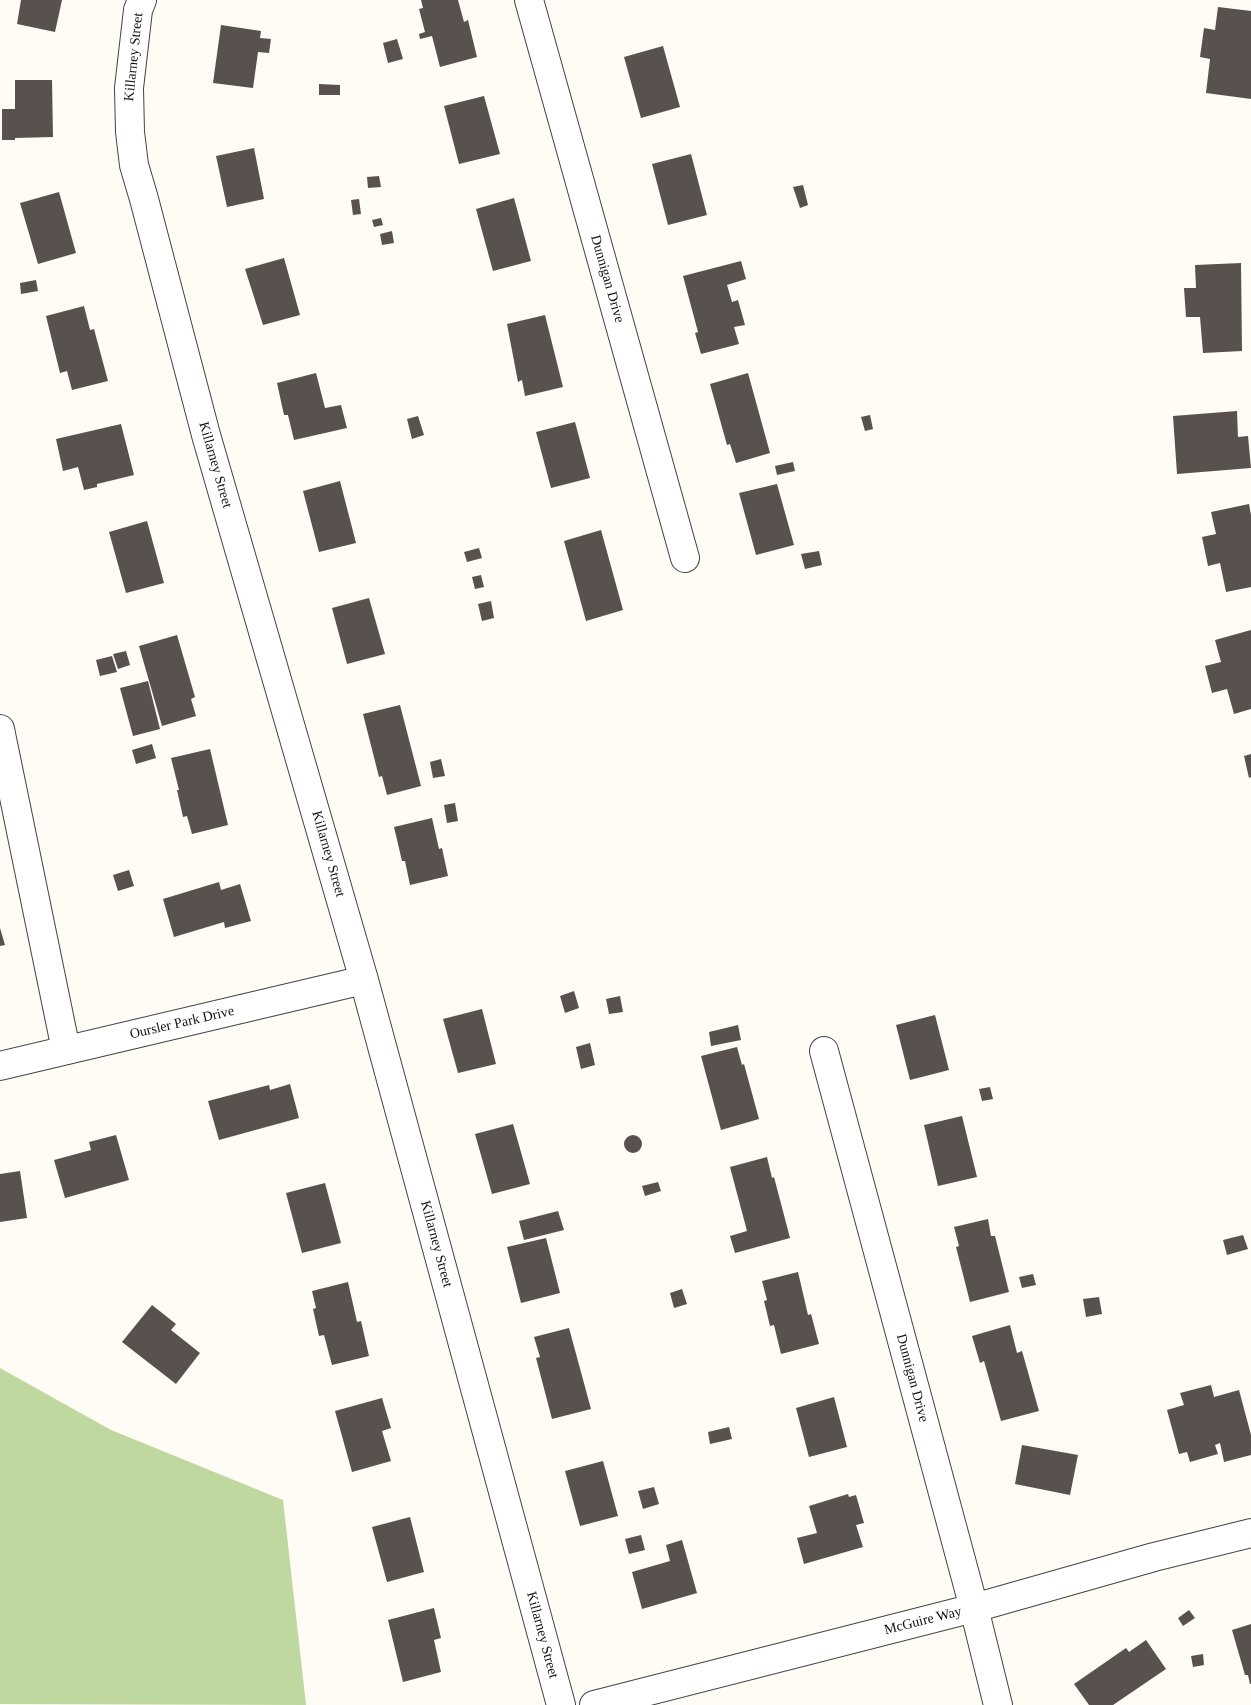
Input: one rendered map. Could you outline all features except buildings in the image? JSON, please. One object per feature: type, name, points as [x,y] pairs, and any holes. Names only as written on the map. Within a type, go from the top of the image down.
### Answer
[{"type":"street","name":"Killarney Street","points":[[142,0],[138,10],[128,88],[134,165],[206,435],[364,980],[561,1705]]},
{"type":"street","name":"Dunnigan Drive","points":[[530,0],[685,558]]},
{"type":"street","points":[[0,729],[66,1050]]},
{"type":"street","name":"Oursler Park Drive","points":[[0,1066],[364,980]]},
{"type":"street","name":"Dunnigan Drive","points":[[824,1051],[974,1608],[998,1705]]},
{"type":"street","name":"McGuire Way","points":[[594,1705],[974,1608],[1251,1533]]},
{"type":"green space","points":[[0,1368],[111,1430],[283,1500],[306,1705],[0,1704]]}]
